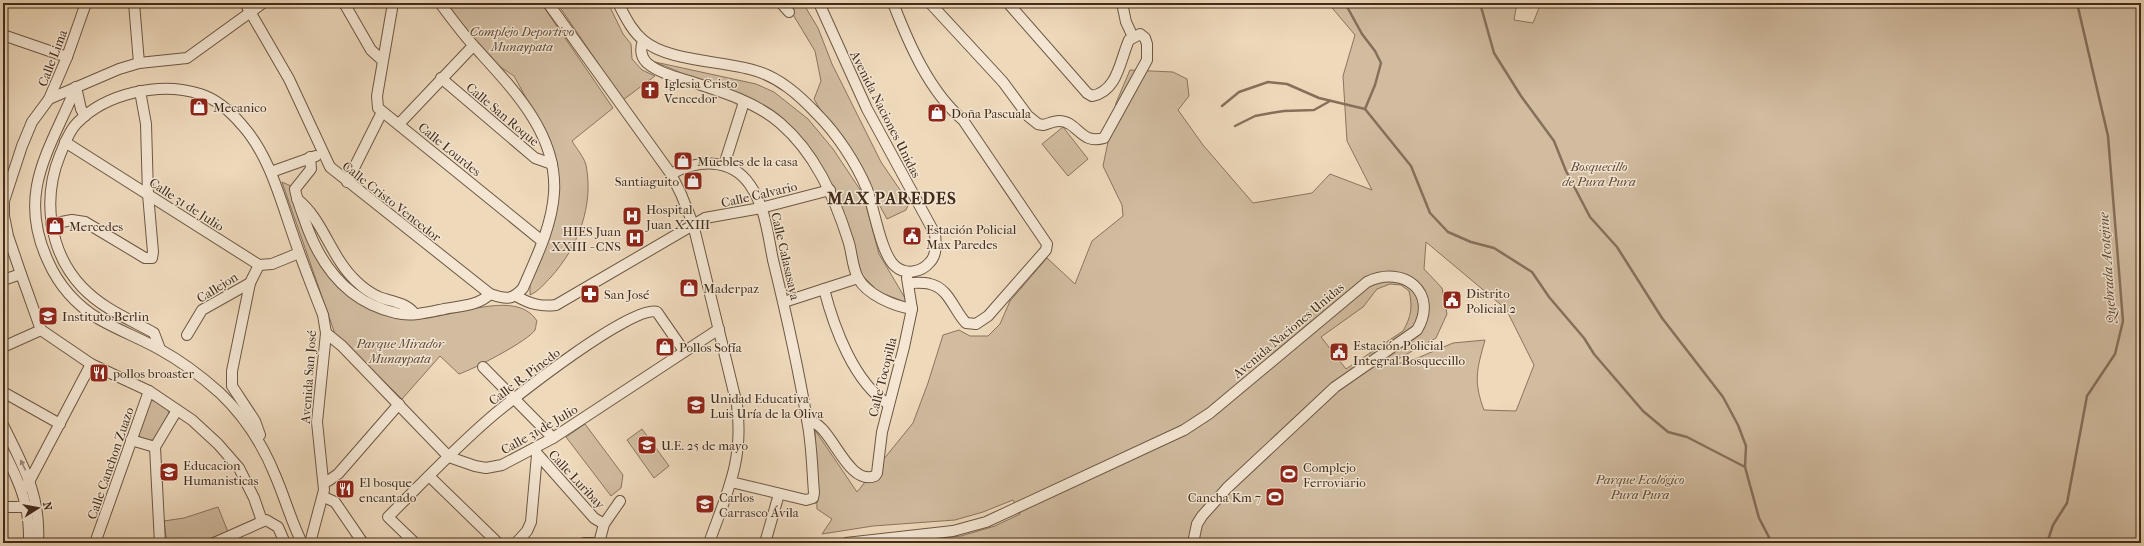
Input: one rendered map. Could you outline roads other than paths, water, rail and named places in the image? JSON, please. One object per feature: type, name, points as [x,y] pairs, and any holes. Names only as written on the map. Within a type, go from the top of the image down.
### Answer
[{"type":"street","name":"Calle Lima","points":[[40,330],[8,236],[4,216],[4,201],[22,146],[32,122],[49,99],[67,57],[86,3]]},
{"type":"street","points":[[134,3],[139,63]]},
{"type":"street","points":[[49,99],[120,69],[139,63],[187,58],[247,7],[262,3]]},
{"type":"street","points":[[344,3],[371,50],[382,60]]},
{"type":"street","points":[[347,182],[382,112],[377,104],[377,96],[393,3]]},
{"type":"street","points":[[310,157],[311,169],[295,189],[296,198],[319,256],[339,283],[358,298],[397,314],[414,313],[458,307],[479,301],[490,294],[502,298],[516,296],[523,288],[542,241],[551,211],[554,194],[552,164],[541,132],[531,115],[495,67],[474,46],[440,3]]},
{"type":"street","points":[[548,3],[671,174],[694,224],[737,405],[740,443],[731,482],[709,543]]},
{"type":"street","points":[[618,3],[629,24],[643,41],[667,52],[760,72],[780,82],[799,96],[818,115],[857,170],[866,189],[888,256],[894,265],[906,272]]},
{"type":"street","points":[[781,3],[789,12]]},
{"type":"street","name":"Avenida Naciones Unidas","points":[[819,3],[867,109],[935,234],[936,250],[931,262],[922,269],[906,272]]},
{"type":"street","points":[[892,3],[914,53],[935,88],[953,112],[963,120],[1046,239],[1047,244],[1046,250],[993,311],[976,324],[966,323],[961,318],[940,287],[930,284],[908,283]]},
{"type":"street","points":[[930,3],[1002,82],[1032,120],[1043,125],[1053,122],[1065,122],[1086,138],[1092,140],[1104,138],[1108,134],[1121,105],[1147,60],[1147,44],[1145,38],[1140,34],[1129,40],[1117,74],[1111,84],[1099,95],[1092,96],[1087,93],[1008,3]]},
{"type":"street","points":[[1122,3],[1126,22],[1133,37]]},
{"type":"street","name":"Calle Cristo Vencedor","points":[[247,7],[305,110],[322,154],[330,168],[490,294]]},
{"type":"street","points":[[3,35],[67,57]]},
{"type":"street","points":[[643,41],[641,50],[642,56],[647,63],[660,71],[744,102],[779,122],[792,134],[830,190],[848,241],[858,278],[885,301],[912,309]]},
{"type":"street","points":[[399,124],[441,78],[474,46]]},
{"type":"street","name":"Calle San Roque","points":[[441,78],[535,158],[552,164]]},
{"type":"street","points":[[76,87],[81,109],[85,116]]},
{"type":"street","points":[[76,87],[47,149],[34,204],[35,223],[39,242],[51,269],[64,290],[82,307],[100,319],[160,349],[193,370],[241,415],[252,430],[275,474]]},
{"type":"street","name":"Avenida San José","points":[[160,349],[154,333],[107,308],[82,287],[72,274],[57,242],[51,224],[49,209],[50,191],[54,170],[71,131],[85,116],[110,101],[140,92],[174,89],[201,94],[214,101],[242,125],[252,138],[271,172],[299,253],[323,315],[326,333],[317,409],[317,433],[324,481],[324,497],[310,543]]},
{"type":"street","points":[[51,224],[72,220],[86,222],[150,259],[154,252],[148,194],[146,124],[140,92]]},
{"type":"street","points":[[724,165],[744,102]]},
{"type":"street","name":"Calle Lourdes","points":[[382,112],[399,124],[542,241]]},
{"type":"street","name":"Calle 31 de Julio","points":[[65,142],[258,265]]},
{"type":"street","points":[[271,172],[322,154]]},
{"type":"street","name":"Calle Calasasaya","points":[[671,174],[690,165],[715,163],[724,165],[738,172],[750,184],[761,208],[784,302],[808,422],[814,492],[813,498],[806,500],[779,494]]},
{"type":"street","name":"Calle Calvario","points":[[516,296],[534,305],[546,307],[556,305],[705,218],[761,208],[830,190]]},
{"type":"street","points":[[296,198],[308,207],[334,254],[356,281],[368,291],[379,297],[408,306],[414,313]]},
{"type":"street","points":[[299,253],[272,264],[258,265],[250,283],[232,371],[232,386],[255,421],[302,543]]},
{"type":"street","name":"Calle Tocopilla","points":[[808,422],[813,421],[820,427],[843,458],[863,475],[875,476],[879,469],[882,432],[888,404],[904,347],[912,309],[906,272]]},
{"type":"street","points":[[3,280],[21,274]]},
{"type":"street","name":"Avenida Naciones Unidas","points":[[846,543],[953,531],[999,517],[1184,430],[1210,413],[1367,282],[1374,278],[1388,276],[1401,277],[1409,280],[1416,286],[1423,309],[1422,320],[1417,330],[1335,387],[1227,488],[1210,506],[1197,524],[1193,543]]},
{"type":"street","points":[[784,302],[858,278]]},
{"type":"street","name":"Callejon","points":[[187,335],[202,310],[250,283]]},
{"type":"street","points":[[824,289],[830,313],[851,360],[874,392],[888,404]]},
{"type":"street","name":"Calle R. Pinedo","points":[[415,543],[388,516],[449,457],[513,399],[598,338],[642,313],[653,310],[684,351]]},
{"type":"street","name":"Calle 31 de Julio","points":[[326,333],[334,338],[449,457],[475,466],[496,467],[535,452],[553,438],[719,329]]},
{"type":"street","points":[[3,347],[40,330],[91,364],[149,391],[203,430],[238,468],[248,485],[262,521]]},
{"type":"street","points":[[22,489],[30,480],[91,364]]},
{"type":"street","name":"Calle Luribay","points":[[483,367],[553,438]]},
{"type":"street","name":"Calle Canchon Zuazo","points":[[95,543],[149,391]]},
{"type":"street","points":[[3,392],[60,424]]},
{"type":"street","points":[[324,481],[334,478],[338,474],[399,404]]},
{"type":"street","points":[[160,543],[155,447],[177,410]]},
{"type":"street","points":[[3,425],[30,480],[32,507],[29,543]]},
{"type":"street","points":[[131,440],[155,447]]},
{"type":"street","points":[[3,450],[32,507],[39,525],[38,543]]},
{"type":"street","points":[[516,543],[531,522],[535,452]]},
{"type":"street","name":"Calle Luribay","points":[[535,452],[594,518],[604,524]]},
{"type":"street","points":[[429,476],[498,543]]},
{"type":"street","points":[[731,482],[779,494],[765,543]]},
{"type":"street","points":[[324,497],[335,502],[363,543]]},
{"type":"street","points":[[584,543],[599,543],[604,524],[620,501]]},
{"type":"street","points":[[3,507],[32,507]]},
{"type":"street","points":[[214,543],[262,521],[270,520],[274,523],[285,543]]},
{"type":"waterway","points":[[1345,3],[1362,34],[1375,51],[1381,63],[1375,85],[1365,109]]},
{"type":"waterway","points":[[1480,3],[1494,53],[1521,96],[1554,141],[1566,171],[1590,217],[1617,247],[1662,318],[1723,397],[1738,425],[1746,446],[1745,467],[1759,518],[1772,543]]},
{"type":"waterway","name":"Quebrada Acotejine","points":[[2047,543],[2053,525],[2067,503],[2087,396],[2115,354],[2123,321],[2108,136],[2077,3]]},
{"type":"waterway","points":[[1222,106],[1239,92],[1268,82],[1287,84],[1319,98],[1365,109],[1411,166],[1430,213],[1448,232],[1471,242],[1494,248],[1532,272],[1549,297],[1584,338],[1594,354],[1643,411],[1668,432],[1687,437],[1745,467]]},
{"type":"waterway","points":[[1235,126],[1255,116],[1284,111],[1314,110],[1330,101]]},
{"type":"place","name":"Iglesia Cristo Vencedor","points":[[650,90]]},
{"type":"place","name":"Mecanico","points":[[199,107]]},
{"type":"place","name":"Doña Pascuala","points":[[937,113]]},
{"type":"place","name":"Muebles de la casa","points":[[683,161]]},
{"type":"place","name":"Santiaguito","points":[[693,181]]},
{"type":"place","name":"Hospital Juan XXIII","points":[[632,216]]},
{"type":"place","name":"Mercedes","points":[[55,226]]},
{"type":"place","name":"Estación Policial Max Paredes","points":[[912,236]]},
{"type":"place","name":"HIES Juan XXIII - CNS","points":[[635,238]]},
{"type":"place","name":"Maderpaz","points":[[689,288]]},
{"type":"place","name":"San José","points":[[590,294]]},
{"type":"place","name":"Distrito Policial 2","points":[[1452,300]]},
{"type":"place","name":"Instituto Berlin","points":[[48,316]]},
{"type":"place","name":"Pollos Sofía","points":[[665,347]]},
{"type":"place","name":"Estación Policial Integral Bosquecillo","points":[[1339,352]]},
{"type":"place","name":"pollos broaster","points":[[99,373]]},
{"type":"place","name":"Unidad Educativa Luis Uría de la Oliva","points":[[696,405]]},
{"type":"place","name":"U.E. 25 de mayo","points":[[647,445]]},
{"type":"place","name":"Educacion Humanisticas","points":[[169,472]]},
{"type":"place","name":"Complejo Ferroviario","points":[[1289,474]]},
{"type":"place","name":"El bosque encantado","points":[[345,489]]},
{"type":"place","name":"Cancha Km 7","points":[[1275,497]]},
{"type":"place","name":"Carlos Carrasco Ávila","points":[[705,504]]},
{"type":"district","name":"MAX PAREDES","points":[[892,198]]},
{"type":"park label","name":"Complejo Deportivo Munaypata","points":[[522,38]]},
{"type":"park label","name":"Bosquecillo de Pura Pura","points":[[1599,174]]},
{"type":"park label","name":"Parque Mirador Munaypata","points":[[400,350]]},
{"type":"park label","name":"Parque Ecológico Pura Pura","points":[[1640,486]]}]
